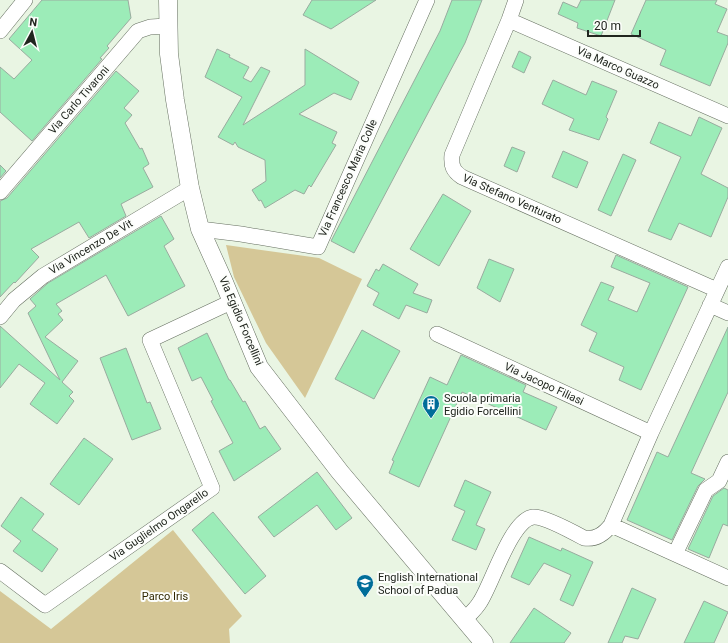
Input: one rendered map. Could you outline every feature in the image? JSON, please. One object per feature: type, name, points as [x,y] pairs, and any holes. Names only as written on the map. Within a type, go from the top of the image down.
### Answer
[{"type":"street","points":[[0,31],[25,0]]},
{"type":"street","name":"Via Egidio Forcellini","points":[[168,0],[167,26],[174,92],[190,188],[200,229],[259,367],[340,472],[484,643]]},
{"type":"street","name":"Via Francesco Maria Colle","points":[[200,229],[318,246],[427,0]]},
{"type":"street","name":"Via Stefano Venturato","points":[[516,0],[452,155],[451,164],[455,172],[469,180],[717,290]]},
{"type":"street","name":"Via Marco Guazzo","points":[[509,20],[728,116]]},
{"type":"street","name":"Via Carlo Tivaroni","points":[[0,192],[138,31],[150,27],[167,26]]},
{"type":"street","name":"Via Vincenzo De Vit","points":[[0,316],[14,300],[43,276],[190,188]]},
{"type":"street","points":[[464,620],[481,601],[509,542],[517,528],[526,520],[532,517],[541,518],[584,538],[591,539],[599,536],[611,525],[651,433],[728,267]]},
{"type":"street","name":"Via Guglielmo Ongarello","points":[[0,571],[45,605],[212,488],[150,340],[231,302]]},
{"type":"street","points":[[710,305],[728,314]]},
{"type":"street","name":"Via Jacopo Filiasi","points":[[437,334],[651,433]]},
{"type":"street","points":[[675,554],[706,490],[719,481],[728,462]]},
{"type":"street","points":[[611,525],[728,578]]},
{"type":"green space","points":[[226,245],[319,258],[362,279],[305,398],[266,343],[234,277]]},
{"type":"green space","name":"Parco Iris","points":[[173,530],[242,616],[229,629],[230,643],[0,643],[0,591],[51,629]]},
{"type":"building","points":[[42,0],[128,0],[131,18],[107,46],[109,48],[100,58],[102,59],[32,141],[0,112],[0,67],[14,79],[32,60],[9,39]]},
{"type":"building","points":[[312,0],[376,0],[331,29],[303,15]]},
{"type":"building","points":[[452,0],[482,0],[465,43],[354,253],[331,241],[440,31]]},
{"type":"building","points":[[581,0],[615,0],[601,36],[577,28],[578,23],[558,14],[563,2],[577,8]]},
{"type":"building","points":[[646,0],[717,0],[715,4],[727,9],[717,32],[728,36],[728,43],[710,86],[660,65],[666,50],[631,34]]},
{"type":"building","points":[[217,49],[249,67],[243,78],[251,82],[261,67],[270,71],[243,125],[305,85],[305,49],[359,82],[351,100],[334,93],[299,114],[337,132],[332,143],[336,145],[311,187],[309,185],[304,194],[295,190],[265,208],[261,200],[259,201],[252,190],[266,181],[265,160],[238,147],[235,142],[233,145],[218,137],[242,97],[205,77]]},
{"type":"building","points":[[519,51],[531,57],[524,73],[512,67]]},
{"type":"building","points":[[116,71],[139,91],[124,108],[132,115],[125,123],[140,149],[142,148],[149,164],[143,168],[153,187],[121,204],[126,216],[89,238],[79,222],[31,249],[39,257],[0,297],[0,201],[7,198]]},
{"type":"building","points":[[553,80],[586,95],[592,81],[617,91],[606,117],[608,119],[599,140],[569,130],[574,119],[542,104]]},
{"type":"building","points":[[699,117],[722,128],[701,174],[728,188],[728,197],[711,237],[679,223],[671,240],[648,231],[681,157],[650,143],[659,122],[691,136]]},
{"type":"building","points":[[512,147],[525,152],[517,172],[504,166]]},
{"type":"building","points":[[563,151],[588,162],[577,188],[552,177]]},
{"type":"building","points":[[623,154],[636,160],[611,216],[598,210]]},
{"type":"building","points":[[0,165],[6,171],[0,178]]},
{"type":"building","points":[[443,194],[471,211],[439,266],[410,249]]},
{"type":"building","points":[[161,216],[174,239],[164,246],[185,286],[128,316],[106,275],[56,304],[62,311],[58,314],[63,320],[45,337],[78,361],[62,382],[73,392],[69,396],[74,401],[57,424],[30,404],[45,383],[19,364],[0,388],[0,326],[60,380],[28,313],[36,306],[30,299],[48,283]]},
{"type":"building","points":[[616,255],[688,287],[641,390],[619,380],[624,367],[589,351],[597,333],[581,325],[601,282],[614,287],[608,300],[637,312],[650,283],[611,267]]},
{"type":"building","points":[[489,259],[514,269],[500,302],[477,288]]},
{"type":"building","points":[[383,264],[418,284],[413,293],[432,300],[427,313],[406,305],[399,319],[373,305],[379,293],[367,286],[376,269],[379,271]]},
{"type":"building","points":[[728,327],[728,392],[691,473],[705,479],[698,486],[672,540],[627,520],[657,452],[668,457]]},
{"type":"building","points":[[362,330],[400,351],[374,399],[335,379]]},
{"type":"building","points":[[207,333],[229,380],[243,402],[245,401],[260,429],[265,426],[281,449],[234,481],[219,451],[233,443],[211,401],[213,400],[201,377],[192,381],[178,348]]},
{"type":"building","points":[[126,348],[147,403],[150,402],[161,429],[132,440],[100,358]]},
{"type":"building","name":"Scuola primaria Egidio Forcellini","points":[[461,355],[526,385],[523,392],[557,407],[546,430],[462,392],[419,487],[389,473],[394,461],[392,460],[430,377],[447,385]]},
{"type":"building","points":[[84,438],[113,459],[79,505],[50,484]]},
{"type":"building","points":[[317,472],[352,518],[336,530],[317,505],[274,537],[258,517]]},
{"type":"building","points":[[465,480],[491,492],[476,525],[485,529],[476,550],[452,540],[465,511],[454,506]]},
{"type":"building","points":[[724,488],[728,490],[728,526],[723,524],[709,558],[688,549],[713,496]]},
{"type":"building","points":[[21,497],[44,514],[32,530],[58,549],[42,572],[13,551],[21,541],[1,526]]},
{"type":"building","points":[[213,512],[266,576],[245,594],[192,530]]},
{"type":"building","points":[[529,537],[561,551],[562,548],[593,562],[573,606],[560,600],[571,575],[544,563],[529,585],[511,577]]},
{"type":"building","points":[[632,588],[656,599],[638,639],[625,636],[622,643],[608,643]]},
{"type":"building","points":[[704,601],[728,612],[714,643],[684,643]]},
{"type":"building","points":[[534,608],[571,633],[564,643],[510,643]]},
{"type":"place","name":"Scuola primaria Egidio Forcellini","points":[[431,419]]},
{"type":"place","name":"English International School of Padua","points":[[365,598]]}]
